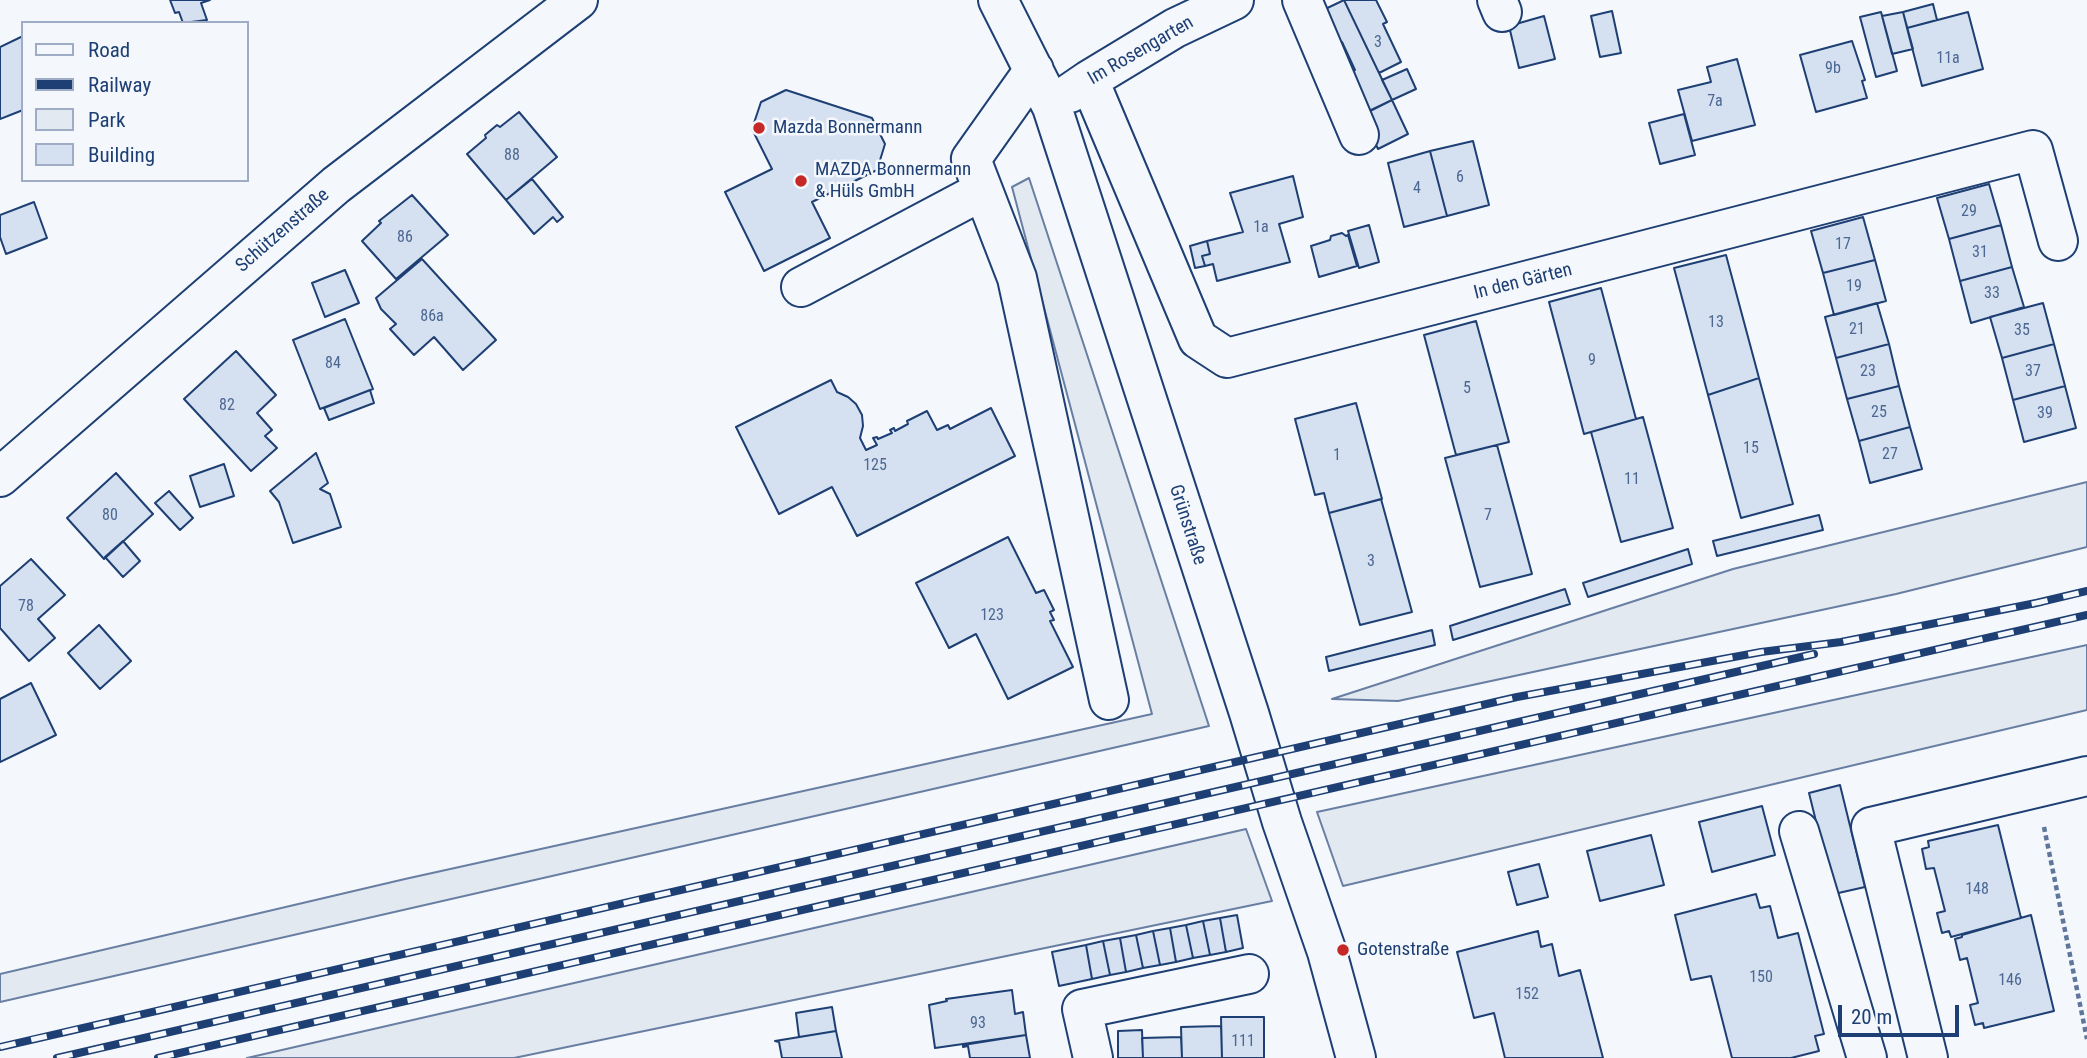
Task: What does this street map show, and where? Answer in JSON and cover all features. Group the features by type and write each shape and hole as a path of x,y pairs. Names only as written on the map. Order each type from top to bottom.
{"street":[{"name":"Schützenstraße","path":"0,477 335,185 578,0"},
{"name":"Grünstraße","path":"998,0 1052,107 1326,952 1356,1058"},
{"name":"Im Rosengarten","path":"1052,107 1089,79 1175,29 1234,0"},
{"path":"1302,0 1359,135"},
{"path":"1034,70 971,159 1017,278 1109,700"},
{"name":"In den Gärten","path":"1089,79 1198,339 1227,358 2033,150 2058,242"},
{"path":"801,287 982,191"},
{"path":"1928,1058 1871,827 2087,776"},
{"path":"1799,831 1867,1058"},
{"path":"1093,1058 1082,1009 1249,974"}],"path":[{"path":"2036,788 2087,1039"}],"green space":[{"path":"1029,178 1209,726 0,1002 0,974 405,879 1152,714 1012,187"},
{"path":"2087,482 2087,547 1896,594 1398,701 1332,699 1733,569"},
{"path":"2087,645 2087,710 1343,886 1317,812"},
{"path":"1246,829 1272,901 514,1058 247,1058"}],"building":[{"path":"170,0 210,0 201,3 207,20 182,21 179,12 175,13"},
{"path":"1344,0 1392,100 1367,112 1348,73 1355,70 1342,42 1335,45 1319,12"},
{"path":"1344,0 1376,0 1387,22 1383,24 1401,62 1379,73"},
{"path":"1933,4 1937,20 1907,28 1903,12"},
{"path":"1612,11 1621,53 1600,57 1591,16"},
{"path":"1881,12 1897,71 1876,77 1860,17"},
{"path":"1903,12 1913,49 1892,54 1882,16"},
{"path":"1968,12 1983,69 1922,86 1907,28"},
{"path":"1544,16 1555,59 1519,68 1509,26"},
{"path":"21,37 21,111 0,119 0,47"},
{"path":"1852,41 1865,80 1862,81 1867,98 1816,112 1800,55"},
{"path":"1737,59 1755,125 1692,141 1678,90 1711,82 1707,67"},
{"path":"1407,69 1416,89 1392,100 1382,80"},
{"name":"MAZDA Bonnermann & Hüls GmbH","path":"786,90 872,118 885,144 877,170 812,202 830,238 764,271 725,192 772,169 752,129 761,102"},
{"path":"1392,100 1408,134 1378,149 1362,115"},
{"path":"519,112 557,157 506,200 467,154 497,125 500,127"},
{"path":"1684,114 1695,155 1660,164 1649,123"},
{"path":"1473,141 1489,205 1447,216 1430,151"},
{"path":"1430,151 1447,216 1404,227 1388,163"},
{"path":"1293,176 1303,217 1279,224 1290,262 1217,281 1213,264 1205,266 1202,256 1210,254 1207,241 1243,232 1230,193"},
{"path":"532,179 563,217 557,222 553,217 534,234 506,200"},
{"path":"1989,184 2001,225 1949,239 1937,198"},
{"path":"412,195 448,235 396,279 362,241 381,223 379,221"},
{"path":"34,202 47,238 6,254 0,237 0,215"},
{"path":"1863,217 1875,260 1823,273 1811,231"},
{"path":"1369,225 1379,262 1359,268 1348,231"},
{"path":"2001,225 2012,267 1960,281 1949,239"},
{"path":"1342,233 1348,235 1357,266 1319,277 1311,246"},
{"path":"1207,241 1210,254 1202,256 1205,266 1195,268 1190,246"},
{"path":"1726,255 1759,378 1708,395 1674,268"},
{"path":"422,259 496,340 463,370 434,337 414,355 390,329 396,324 381,309 376,298"},
{"path":"1875,260 1886,301 1834,315 1823,273"},
{"path":"2012,267 2024,307 1971,323 1960,281"},
{"path":"345,270 359,303 325,317 312,283"},
{"path":"1601,288 1636,419 1584,434 1549,302"},
{"path":"1877,303 1889,344 1836,358 1825,317"},
{"path":"2043,303 2054,344 2002,358 1990,317"},
{"path":"345,319 373,389 320,409 293,340"},
{"path":"1476,321 1509,442 1456,455 1424,335"},
{"path":"1889,344 1899,386 1847,399 1836,358"},
{"path":"2054,344 2065,386 2013,400 2002,358"},
{"path":"236,351 276,395 257,413 272,430 265,436 277,448 251,471 184,399"},
{"path":"1759,378 1793,504 1741,518 1708,395"},
{"path":"831,380 837,392 856,404 862,415 860,438 866,450 877,445 873,438 878,439 892,433 890,430 894,428 895,431 908,424 907,421 927,411 937,430 948,425 950,429 991,408 1015,456 857,536 832,487 779,514 736,427"},
{"path":"1899,386 1910,427 1859,441 1847,399"},
{"path":"2065,386 2076,428 2024,442 2013,400"},
{"path":"370,390 374,403 329,420 324,408"},
{"path":"1356,403 1382,499 1329,513 1324,493 1315,495 1295,419"},
{"path":"1643,417 1673,528 1621,542 1591,432"},
{"path":"1910,427 1922,469 1870,483 1859,441"},
{"path":"1497,445 1532,574 1480,587 1445,458"},
{"path":"316,453 328,483 320,489 330,494 341,527 293,543 279,502 270,491"},
{"path":"224,464 234,496 200,507 190,476"},
{"path":"116,473 153,514 104,559 67,518"},
{"path":"169,491 193,518 180,530 155,503"},
{"path":"1381,499 1412,612 1360,625 1329,513"},
{"path":"1819,515 1823,530 1717,556 1713,541"},
{"path":"1008,537 1036,593 1044,590 1054,610 1050,612 1054,620 1050,621 1073,667 1008,699 976,634 949,648 916,583"},
{"path":"123,541 140,561 123,577 105,557"},
{"path":"1688,549 1692,564 1588,597 1583,583"},
{"path":"31,559 65,595 38,619 55,638 29,661 0,628 0,586"},
{"path":"1565,589 1570,604 1453,640 1450,626"},
{"path":"99,625 131,661 100,689 68,653"},
{"path":"1432,630 1435,645 1329,671 1326,657"},
{"path":"31,683 56,735 0,762 0,699"},
{"path":"1840,785 1865,887 1834,894 1809,793"},
{"path":"1762,806 1775,855 1712,872 1699,822"},
{"path":"1998,825 2021,918 1951,937 1949,931 1942,933 1937,913 1945,911 1934,868 1926,869 1922,849 1929,847 1928,841"},
{"path":"1651,835 1664,885 1600,901 1587,851"},
{"path":"1539,864 1548,897 1517,905 1508,872"},
{"path":"1756,894 1760,908 1770,906 1778,938 1798,933 1824,1034 1815,1036 1819,1051 1791,1058 1732,1058 1711,976 1691,980 1675,915"},
{"path":"1237,915 1243,948 1226,952 1220,918"},
{"path":"2031,915 2054,1011 1984,1028 1983,1023 1975,1025 1970,1005 1978,1003 1967,958 1960,960 1955,939"},
{"path":"1220,918 1226,952 1210,955 1203,921"},
{"path":"1203,921 1210,955 1193,958 1186,925"},
{"path":"1186,925 1193,958 1176,962 1170,928"},
{"path":"1170,928 1176,962 1160,965 1153,931"},
{"path":"1153,931 1160,965 1143,968 1136,935"},
{"path":"1538,931 1541,947 1552,944 1559,976 1580,970 1603,1058 1505,1058 1494,1013 1474,1018 1457,952"},
{"path":"1136,935 1143,968 1126,972 1120,938"},
{"path":"1120,938 1126,972 1110,975 1103,941"},
{"path":"1103,941 1110,975 1092,979 1086,945"},
{"path":"1086,945 1092,979 1059,986 1052,952"},
{"path":"1012,990 1015,1014 1023,1012 1026,1035 935,1048 929,1005 947,1001 946,999"},
{"path":"832,1007 836,1031 799,1037 796,1013"},
{"path":"1221,1017 1264,1017 1264,1058 1222,1058"},
{"path":"1221,1026 1222,1058 1182,1058 1181,1027"},
{"path":"1142,1030 1143,1058 1118,1058 1118,1031"},
{"path":"836,1031 842,1058 782,1058 779,1042 775,1041"},
{"path":"1026,1035 1030,1058 970,1058 968,1046 963,1047 963,1045"},
{"path":"1181,1037 1182,1058 1143,1058 1142,1038"}],"railway":[{"path":"2032,604 2087,591"},
{"path":"0,1047 1517,697 1761,652 1841,642 2041,602"},
{"path":"158,1058 2087,615"},
{"path":"57,1058 1814,654"}],"place":[{"name":"Mazda Bonnermann","path":"759,128"},
{"name":"MAZDA Bonnermann & Hüls GmbH","path":"801,181"},
{"name":"Gotenstraße","path":"1343,950"}]}
